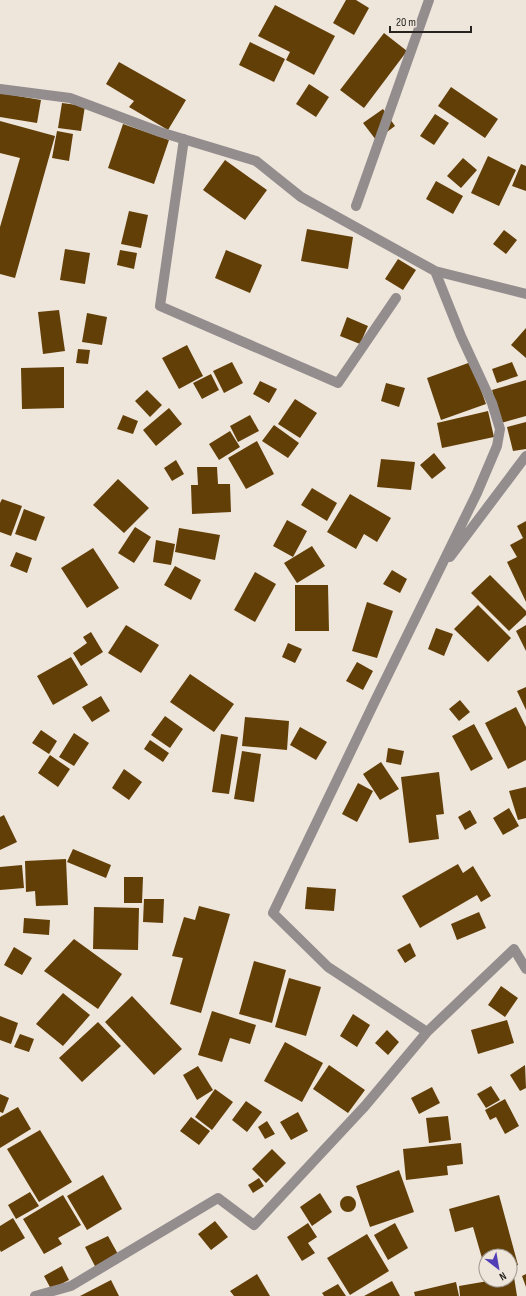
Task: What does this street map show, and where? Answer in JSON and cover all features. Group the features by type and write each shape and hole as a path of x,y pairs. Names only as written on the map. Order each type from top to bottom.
{"street":[{"path":"356,206 429,0"},
{"path":"0,89 70,98 160,132 256,161 301,198 435,271 526,294"},
{"path":"184,139 160,306 338,384 396,298"},
{"path":"427,1032 328,967 273,913 477,493 497,446 500,429 492,403 461,336 435,271"},
{"path":"436,577 526,456"},
{"path":"35,1296 71,1286 218,1198 254,1225 365,1106 427,1032 514,948"},
{"path":"514,948 526,955"},
{"path":"514,948 526,969"}],"building":[{"path":"346,0 356,0 369,8 354,35 333,23"},
{"path":"275,5 335,36 314,75 286,60 290,52 258,36"},
{"path":"384,33 407,51 364,108 340,90"},
{"path":"250,42 285,59 274,82 239,65"},
{"path":"119,62 186,100 168,130 129,107 134,101 106,84"},
{"path":"309,84 329,97 316,117 296,104"},
{"path":"451,87 498,119 485,138 438,106"},
{"path":"0,93 41,100 37,123 0,117"},
{"path":"62,103 85,106 81,131 58,128"},
{"path":"383,109 395,126 376,140 363,123"},
{"path":"435,114 449,123 434,145 420,136"},
{"path":"0,121 55,136 15,278 0,274 0,227 20,158 0,153"},
{"path":"123,124 169,140 154,184 108,168"},
{"path":"57,131 73,134 69,161 52,158"},
{"path":"488,156 516,170 499,206 471,193"},
{"path":"463,158 477,170 461,188 447,176"},
{"path":"225,160 267,190 245,220 203,190"},
{"path":"521,164 526,166 526,191 512,186"},
{"path":"436,181 463,196 453,214 426,199"},
{"path":"129,211 148,215 141,248 121,244"},
{"path":"307,229 353,237 348,269 301,261"},
{"path":"504,230 517,240 506,254 493,244"},
{"path":"65,249 90,253 85,284 60,280"},
{"path":"120,250 137,253 134,269 117,265"},
{"path":"226,250 262,265 250,293 215,278"},
{"path":"398,259 416,270 403,290 385,279"},
{"path":"59,310 65,351 43,354 38,312"},
{"path":"87,313 107,317 102,345 82,342"},
{"path":"347,317 368,326 360,344 340,336"},
{"path":"526,328 526,358 511,345"},
{"path":"187,345 203,376 179,389 162,358"},
{"path":"78,349 90,350 88,364 76,363"},
{"path":"232,362 243,383 224,393 213,371"},
{"path":"471,362 486,404 441,420 427,378"},
{"path":"512,362 518,376 497,383 492,369"},
{"path":"64,367 64,408 22,409 21,368"},
{"path":"211,374 219,390 202,399 193,383"},
{"path":"526,380 526,416 501,423 492,390"},
{"path":"260,381 277,389 269,403 253,394"},
{"path":"386,383 405,388 399,407 381,401"},
{"path":"147,390 162,405 150,417 135,401"},
{"path":"295,399 317,413 300,438 278,424"},
{"path":"169,408 182,424 156,446 143,430"},
{"path":"488,411 494,437 442,448 437,423"},
{"path":"123,415 138,421 133,434 117,429"},
{"path":"250,415 259,431 238,442 230,426"},
{"path":"526,422 526,449 513,451 507,427"},
{"path":"274,425 299,443 288,458 262,441"},
{"path":"230,431 240,447 219,460 209,444"},
{"path":"257,441 274,474 246,489 228,458"},
{"path":"434,453 446,468 432,479 420,465"},
{"path":"381,459 415,462 411,490 377,487"},
{"path":"176,460 184,474 172,481 164,468"},
{"path":"197,467 217,467 218,484 230,484 231,512 192,514 191,485 198,485"},
{"path":"118,479 149,508 124,533 93,505"},
{"path":"312,488 337,503 327,521 301,505"},
{"path":"350,494 391,518 377,542 364,534 356,549 327,532"},
{"path":"2,499 22,506 11,536 0,532 0,503"},
{"path":"24,509 45,517 36,541 15,534"},
{"path":"287,520 307,531 293,557 273,546"},
{"path":"526,521 526,602 507,562 517,557 510,545 523,538 517,526"},
{"path":"135,527 151,537 134,563 118,553"},
{"path":"179,528 220,535 215,560 175,552"},
{"path":"156,540 175,544 171,565 153,562"},
{"path":"312,546 325,566 297,583 284,563"},
{"path":"93,548 119,588 87,608 61,568"},
{"path":"16,552 32,558 27,573 10,566"},
{"path":"175,566 201,580 191,600 164,585"},
{"path":"392,570 407,579 400,593 383,584"},
{"path":"255,572 276,584 255,622 234,610"},
{"path":"490,575 526,611 526,615 509,631 471,593"},
{"path":"295,585 328,585 329,631 295,631"},
{"path":"367,602 393,611 377,658 352,651"},
{"path":"478,605 511,638 488,662 454,629"},
{"path":"126,625 159,645 141,673 108,653"},
{"path":"526,625 526,651 516,631"},
{"path":"436,628 453,634 444,656 428,649"},
{"path":"91,632 103,652 81,666 73,653 87,643 83,637"},
{"path":"288,643 302,649 295,663 282,657"},
{"path":"71,657 88,685 53,705 37,676"},
{"path":"357,662 373,671 363,690 346,681"},
{"path":"190,674 234,704 214,732 170,702"},
{"path":"526,687 526,710 517,691"},
{"path":"101,696 110,711 92,722 82,707"},
{"path":"460,700 470,712 459,721 449,709"},
{"path":"516,707 526,727 526,760 508,769 485,723"},
{"path":"165,716 183,729 170,748 151,735"},
{"path":"245,717 289,721 287,750 242,746"},
{"path":"474,724 493,759 471,771 452,736"},
{"path":"300,727 327,742 316,760 290,745"},
{"path":"41,730 57,741 49,754 32,743"},
{"path":"74,733 89,743 74,766 59,757"},
{"path":"221,734 238,737 229,794 212,792"},
{"path":"150,740 169,753 163,762 144,749"},
{"path":"388,748 404,751 401,765 386,762"},
{"path":"242,751 261,754 254,802 234,799"},
{"path":"50,755 70,769 58,787 38,773"},
{"path":"381,762 399,789 380,800 363,774"},
{"path":"124,769 142,782 129,800 112,788"},
{"path":"439,772 444,814 436,815 439,839 409,843 401,777"},
{"path":"358,783 373,791 357,822 342,814"},
{"path":"526,787 526,818 518,820 509,791"},
{"path":"509,808 519,826 503,835 493,818"},
{"path":"470,810 477,823 465,830 458,817"},
{"path":"4,815 17,842 0,850 0,817"},
{"path":"73,849 111,865 106,878 67,862"},
{"path":"66,859 68,905 36,906 35,891 26,892 25,861"},
{"path":"458,864 463,873 473,866 491,896 481,902 477,895 420,928 402,896"},
{"path":"22,865 24,888 0,890 0,867"},
{"path":"124,877 143,877 142,903 124,903"},
{"path":"307,887 336,889 334,911 305,909"},
{"path":"144,899 164,899 163,923 143,922"},
{"path":"199,906 230,914 201,1013 170,1004 183,958 172,956 184,917 195,920"},
{"path":"94,907 139,908 138,950 93,949"},
{"path":"479,912 486,928 457,940 451,924"},
{"path":"24,918 50,920 49,935 23,933"},
{"path":"74,939 122,974 98,1009 44,971"},
{"path":"410,943 416,956 405,963 397,950"},
{"path":"14,947 32,958 22,975 4,965"},
{"path":"254,961 286,970 272,1023 239,1014"},
{"path":"289,978 321,987 306,1036 275,1027"},
{"path":"501,986 518,998 505,1017 488,1005"},
{"path":"63,993 90,1015 63,1046 36,1024"},
{"path":"132,996 182,1049 154,1075 105,1022"},
{"path":"212,1011 256,1025 250,1044 230,1038 222,1062 198,1055"},
{"path":"353,1014 370,1025 357,1047 340,1036"},
{"path":"0,1016 18,1023 11,1044 0,1040"},
{"path":"507,1020 514,1043 478,1054 471,1030"},
{"path":"98,1022 121,1046 82,1082 59,1058"},
{"path":"387,1030 399,1042 388,1055 375,1043"},
{"path":"20,1034 34,1039 29,1052 14,1047"},
{"path":"285,1042 323,1063 302,1102 264,1081"},
{"path":"329,1065 365,1090 348,1113 313,1089"},
{"path":"525,1065 526,1088 520,1091 510,1075"},
{"path":"198,1066 213,1090 197,1100 183,1075"},
{"path":"491,1086 500,1100 486,1108 477,1094"},
{"path":"432,1087 440,1103 419,1114 411,1098"},
{"path":"215,1089 233,1102 212,1130 195,1117"},
{"path":"0,1094 9,1098 3,1113 0,1112"},
{"path":"505,1099 519,1126 505,1134 496,1117 490,1120 485,1110"},
{"path":"246,1101 262,1112 247,1132 232,1120"},
{"path":"18,1107 31,1129 0,1148 0,1117"},
{"path":"298,1112 308,1131 291,1140 280,1122"},
{"path":"448,1116 451,1140 429,1143 426,1118"},
{"path":"191,1117 210,1131 199,1145 180,1131"},
{"path":"267,1121 275,1134 265,1139 258,1127"},
{"path":"40,1130 72,1182 39,1202 7,1149"},
{"path":"461,1143 463,1164 447,1166 448,1175 406,1180 403,1149"},
{"path":"272,1149 286,1163 266,1183 252,1169"},
{"path":"399,1170 414,1212 370,1227 356,1186"},
{"path":"103,1175 122,1209 87,1230 67,1196"},
{"path":"259,1178 264,1186 253,1193 248,1185"},
{"path":"30,1192 39,1206 16,1219 8,1205"},
{"path":"320,1193 332,1212 312,1226 300,1207"},
{"path":"63,1195 81,1225 58,1238 62,1244 44,1254 23,1219"},
{"path":"499,1195 513,1248 479,1248 473,1227 455,1232 449,1209"},
{"path":"348,1196 355,1201 356,1204 351,1211 348,1212 341,1207 340,1204 345,1197"},
{"path":"13,1218 25,1238 1,1252 0,1226"},
{"path":"215,1221 228,1237 211,1250 198,1234"},
{"path":"308,1223 317,1237 308,1243 315,1253 302,1261 287,1237"},
{"path":"395,1223 408,1248 388,1260 374,1235"},
{"path":"367,1234 389,1271 350,1295 327,1258"},
{"path":"108,1236 119,1256 96,1268 85,1247"},
{"path":"62,1266 69,1280 51,1289 44,1276"},
{"path":"257,1274 270,1296 234,1296 230,1291"},
{"path":"526,1274 526,1287 522,1276"},
{"path":"111,1280 119,1296 80,1296"},
{"path":"392,1281 400,1296 364,1296"},
{"path":"456,1282 459,1296 415,1296 414,1292"},
{"path":"478,1283 478,1288 516,1288 517,1296 460,1296 459,1286"},
{"path":"338,1284 346,1296 324,1296 322,1293"}]}
